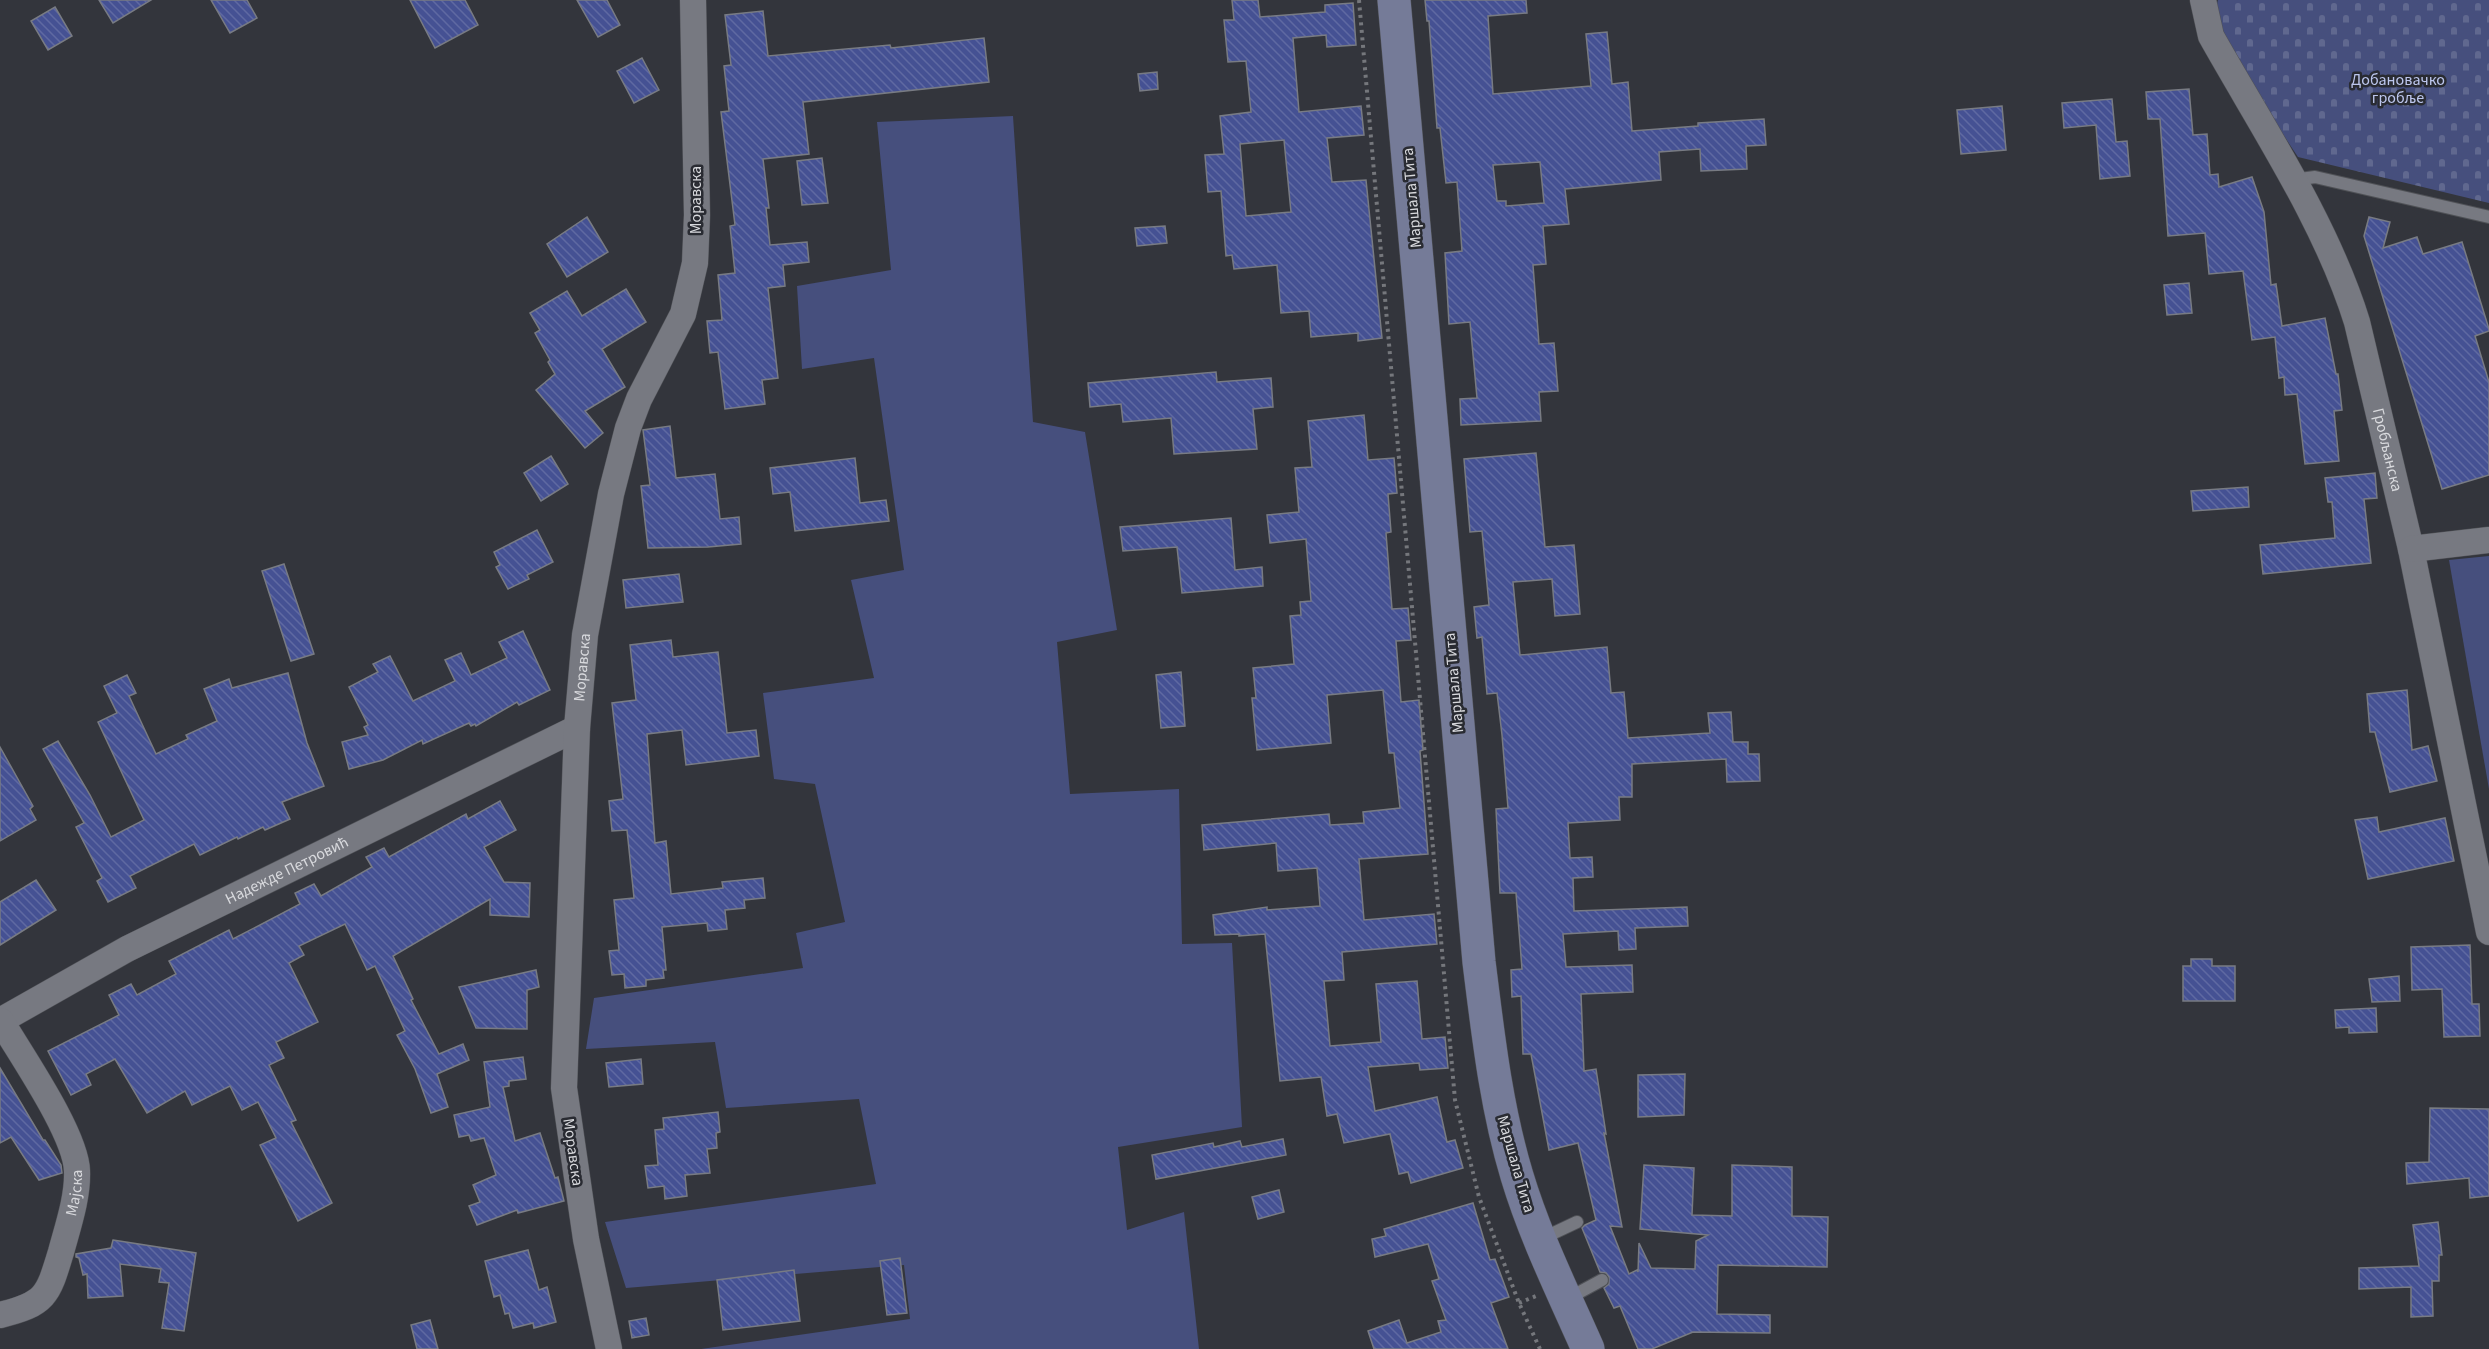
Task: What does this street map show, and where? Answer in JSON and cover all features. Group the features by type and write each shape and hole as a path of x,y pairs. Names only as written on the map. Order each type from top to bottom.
{"main road":[{"name":"Маршала Тита","path":"1394,0 1479,962 1497,1093 1517,1177 1540,1239 1588,1349"}],"street":[{"name":"Моравска","path":"609,1349 586,1239 564,1088 570,974 577,728 585,635 611,494 628,428 639,399 683,314 695,263 697,215 693,0"},
{"name":"Гробљанска","path":"2203,0 2211,36 2322,236 2348,292 2410,549 2489,932"},
{"path":"2410,549 2489,540"},
{"name":"Надежде Петровић","path":"0,1021 127,950 577,728"},
{"name":"Мајска","path":"0,1021 54,1110 72,1148 77,1170 76,1190 67,1230 46,1294 33,1305 0,1314"}],"lane":[{"path":"2292,180 2315,177 2489,217"},
{"path":"1540,1239 1577,1222"},
{"path":"1566,1300 1602,1280"}],"path":[{"path":"1359,0 1455,1100 1479,1197 1519,1303 1540,1349"}],"green space":[{"name":"Добановачко гробље","path":"2218,0 2489,0 2489,203 2298,157 2229,53 2216,7"},
{"path":"1013,116 1033,422 1085,432 1117,630 1057,642 1070,794 1179,789 1182,944 1232,943 1242,1127 1118,1147 1127,1230 1184,1212 1199,1349 701,1349 910,1319 904,1265 626,1288 605,1222 876,1184 859,1099 726,1108 715,1042 586,1049 594,998 803,968 796,933 845,922 815,784 774,779 763,693 874,678 851,580 904,570 874,358 802,369 797,286 891,270 877,122"},
{"path":"2489,556 2489,789 2449,560"}],"building":[{"path":"99,0 151,0 113,23"},
{"path":"211,0 247,0 257,18 230,33"},
{"path":"410,0 465,0 478,25 435,48"},
{"path":"577,0 607,0 620,25 598,37"},
{"path":"1232,0 1258,0 1260,17 1325,12 1325,5 1353,3 1356,45 1327,47 1326,35 1293,38 1299,112 1361,106 1364,135 1327,138 1332,182 1366,180 1382,338 1358,341 1358,333 1311,337 1309,311 1281,313 1277,265 1234,269 1232,255 1226,256 1221,191 1208,192 1205,155 1224,154 1220,116 1251,112 1246,61 1228,62 1224,20 1234,20","holes":["1284,140 1291,212 1246,216 1240,144"]},
{"path":"1425,0 1526,0 1527,13 1488,16 1493,94 1591,86 1586,34 1607,32 1612,84 1628,82 1632,131 1698,126 1698,123 1764,119 1766,145 1746,146 1747,169 1701,171 1700,149 1659,152 1661,180 1565,189 1569,224 1543,226 1546,264 1533,265 1539,344 1554,343 1558,391 1539,392 1541,421 1461,425 1460,399 1477,398 1470,322 1449,324 1445,253 1462,251 1457,182 1446,183 1440,128 1437,128 1429,21 1427,21","holes":["1540,162 1544,203 1506,206 1506,201 1497,201 1493,165"]},
{"path":"55,7 72,36 48,50 31,21"},
{"path":"763,11 768,56 890,45 891,48 984,38 989,82 803,102 809,154 763,159 769,208 766,208 770,245 807,242 809,262 783,265 785,286 768,288 778,378 762,380 765,404 725,409 718,352 710,353 707,321 722,320 718,275 735,273 730,226 735,225 721,112 729,111 724,66 731,65 725,15"},
{"path":"642,58 659,90 634,103 617,71"},
{"path":"1157,72 1158,89 1140,91 1138,74"},
{"path":"2189,89 2193,135 2207,134 2210,175 2218,174 2219,187 2252,177 2264,212 2271,285 2276,284 2282,326 2325,318 2336,374 2338,374 2342,410 2334,411 2339,461 2305,464 2297,394 2285,395 2284,377 2279,378 2275,337 2252,340 2243,271 2209,274 2205,233 2168,236 2160,119 2148,119 2146,92"},
{"path":"2112,99 2116,142 2127,141 2130,176 2100,179 2096,125 2064,128 2062,103"},
{"path":"2002,106 2006,150 1961,154 1957,110"},
{"path":"822,158 828,203 802,205 797,161"},
{"path":"587,217 608,252 567,277 547,244"},
{"path":"2369,217 2390,222 2383,248 2417,237 2423,254 2462,242 2489,329 2475,336 2489,382 2489,475 2442,489 2364,236"},
{"path":"1165,226 1167,243 1137,246 1135,228"},
{"path":"2189,283 2192,313 2167,315 2164,285"},
{"path":"626,289 646,322 602,349 625,387 585,411 603,433 585,448 536,390 555,374 535,333 540,330 530,313 567,291 582,316"},
{"path":"1216,372 1217,382 1271,378 1273,407 1253,409 1257,449 1174,454 1171,418 1123,422 1121,404 1090,407 1088,383"},
{"path":"1364,415 1368,460 1394,458 1397,493 1388,494 1391,532 1386,533 1392,609 1408,608 1411,640 1396,641 1401,702 1419,700 1423,750 1420,751 1428,854 1359,859 1364,920 1434,914 1437,944 1342,952 1344,980 1324,981 1330,1046 1381,1042 1376,984 1417,981 1422,1039 1445,1037 1448,1068 1420,1070 1419,1063 1368,1067 1375,1111 1437,1097 1447,1142 1455,1140 1463,1168 1411,1183 1408,1172 1399,1174 1390,1134 1344,1143 1337,1114 1327,1116 1321,1077 1280,1081 1265,934 1215,935 1213,915 1267,907 1267,910 1320,906 1317,868 1278,871 1276,843 1204,850 1202,825 1329,814 1330,825 1364,823 1363,812 1400,808 1394,753 1389,753 1383,690 1327,695 1331,743 1257,750 1252,698 1256,698 1253,668 1294,664 1290,616 1301,615 1300,602 1311,601 1306,539 1270,543 1267,515 1299,512 1295,468 1312,467 1308,421"},
{"path":"670,426 676,478 715,474 720,519 739,517 741,544 648,548 641,486 650,485 643,430"},
{"path":"1536,453 1545,547 1574,545 1580,614 1555,616 1552,579 1513,582 1520,655 1607,647 1611,693 1624,692 1628,738 1710,733 1708,713 1731,712 1733,742 1748,742 1748,754 1759,754 1760,781 1727,782 1726,759 1632,764 1632,797 1619,797 1620,820 1568,823 1570,858 1592,857 1593,877 1573,878 1574,911 1687,907 1688,926 1635,928 1636,949 1619,950 1618,931 1563,934 1566,967 1632,965 1633,992 1581,994 1584,1071 1596,1069 1606,1134 1604,1133 1622,1227 1610,1226 1629,1274 1637,1270 1638,1272 1639,1243 1651,1268 1695,1269 1696,1241 1708,1235 1640,1229 1644,1165 1694,1168 1692,1215 1732,1216 1732,1165 1792,1167 1792,1216 1828,1217 1827,1267 1718,1265 1717,1314 1770,1315 1770,1333 1693,1332 1652,1349 1638,1349 1620,1306 1614,1308 1604,1288 1609,1284 1609,1277 1606,1273 1600,1272 1582,1228 1596,1220 1578,1143 1549,1150 1531,1054 1523,1054 1521,996 1512,997 1511,970 1522,969 1516,893 1500,893 1496,809 1508,808 1502,735 1497,693 1487,694 1482,637 1477,638 1474,607 1489,605 1482,531 1470,532 1464,459"},
{"path":"551,456 568,484 541,501 524,473"},
{"path":"855,458 860,503 886,500 889,521 795,531 790,492 773,494 770,468"},
{"path":"2375,473 2377,498 2364,499 2371,563 2263,574 2260,545 2335,538 2332,502 2328,502 2325,478"},
{"path":"2248,487 2249,507 2193,511 2191,491"},
{"path":"1231,518 1235,570 1262,567 1263,586 1182,593 1177,547 1123,551 1120,527"},
{"path":"537,530 553,562 527,575 529,579 508,589 496,567 500,565 494,552"},
{"path":"284,564 314,654 291,661 262,571"},
{"path":"679,574 683,602 626,608 623,580"},
{"path":"523,631 550,690 519,705 517,702 476,726 475,724 471,726 469,723 423,744 422,740 383,760 349,769 342,742 368,735 364,727 368,725 349,687 378,672 373,664 390,656 413,701 455,681 445,660 461,653 471,675 507,658 499,642"},
{"path":"671,640 673,657 718,652 727,733 756,730 759,756 686,765 682,730 647,734 655,843 666,841 671,894 723,888 722,882 763,878 765,898 744,900 745,908 725,910 727,929 708,931 707,923 662,927 666,970 663,970 664,978 646,980 646,986 625,988 624,974 612,975 609,951 619,950 614,900 634,898 627,830 612,831 609,801 623,799 612,703 636,700 630,645"},
{"path":"1181,672 1185,726 1161,728 1156,675"},
{"path":"288,673 307,743 324,786 282,802 290,819 265,830 263,827 238,839 237,837 200,855 194,844 130,876 136,888 108,902 97,881 102,878 76,827 84,823 43,749 58,741 90,795 111,837 144,820 98,722 117,713 104,686 127,675 136,693 129,696 156,754 188,739 186,735 217,721 204,689 229,679 232,688"},
{"path":"2407,690 2412,750 2428,746 2437,781 2390,792 2375,732 2370,732 2367,694"},
{"path":"0,747 33,806 30,809 36,820 0,841"},
{"path":"500,801 516,830 484,847 504,882 530,883 529,917 490,915 490,899 393,956 413,999 411,1000 439,1054 463,1044 469,1060 437,1074 448,1107 431,1113 415,1069 397,1035 405,1031 375,966 367,970 345,924 299,946 304,955 289,963 318,1022 276,1042 284,1058 269,1065 296,1120 291,1122 332,1203 298,1221 260,1145 276,1138 258,1102 242,1110 230,1086 192,1105 185,1091 147,1113 115,1059 86,1074 91,1085 71,1095 48,1051 119,1015 109,995 131,984 137,995 176,974 169,961 229,930 233,939 300,904 295,893 314,884 321,896 372,867 366,857 384,848 389,857 466,814 468,819"},
{"path":"2377,817 2379,832 2445,818 2454,861 2368,879 2355,820"},
{"path":"36,880 56,910 0,945 0,902"},
{"path":"2470,945 2472,1004 2479,1004 2480,1036 2444,1037 2442,989 2412,990 2411,947"},
{"path":"2191,959 2212,959 2212,966 2235,966 2235,1001 2183,1001 2183,966 2191,966"},
{"path":"536,970 539,987 527,990 527,1029 476,1028 459,987"},
{"path":"2399,976 2400,1001 2372,1002 2369,979"},
{"path":"2376,1008 2377,1032 2349,1033 2349,1027 2336,1028 2335,1010"},
{"path":"523,1057 526,1079 509,1081 509,1086 503,1087 515,1141 540,1133 555,1178 558,1177 564,1201 518,1213 517,1210 477,1225 469,1206 480,1202 473,1185 496,1175 484,1138 471,1141 469,1135 459,1137 454,1115 490,1107 484,1062"},
{"path":"641,1059 643,1084 609,1087 606,1063"},
{"path":"0,1068 43,1140 61,1165 62,1173 39,1180 11,1137 0,1143"},
{"path":"1685,1074 1684,1115 1638,1117 1638,1075"},
{"path":"2430,1108 2489,1109 2489,1196 2470,1198 2469,1178 2407,1184 2406,1163 2429,1162"},
{"path":"718,1112 720,1132 716,1133 717,1148 707,1149 710,1173 685,1175 687,1196 665,1199 664,1186 648,1188 645,1166 658,1165 655,1130 664,1129 663,1118"},
{"path":"1283,1139 1286,1155 1156,1179 1152,1155 1213,1143 1214,1147 1240,1141 1242,1147"},
{"path":"1279,1190 1284,1212 1258,1219 1252,1197"},
{"path":"1473,1203 1490,1260 1495,1259 1509,1297 1491,1303 1508,1349 1374,1349 1368,1331 1399,1320 1407,1343 1441,1332 1438,1321 1446,1320 1432,1281 1439,1279 1428,1244 1375,1257 1372,1239 1386,1236 1384,1229"},
{"path":"2438,1222 2442,1255 2439,1255 2439,1281 2432,1281 2433,1316 2411,1317 2411,1287 2359,1289 2359,1268 2419,1266 2413,1225"},
{"path":"113,1240 196,1253 184,1331 162,1328 169,1283 159,1282 161,1269 120,1264 123,1296 88,1298 87,1274 83,1275 76,1254 111,1248"},
{"path":"528,1250 539,1290 547,1287 556,1322 534,1328 533,1323 513,1328 509,1313 505,1314 500,1295 494,1297 485,1261"},
{"path":"900,1258 907,1313 887,1315 880,1261"},
{"path":"794,1270 800,1321 723,1330 717,1280"},
{"path":"646,1318 649,1335 632,1338 629,1321"},
{"path":"430,1320 438,1349 417,1349 411,1325"}]}
